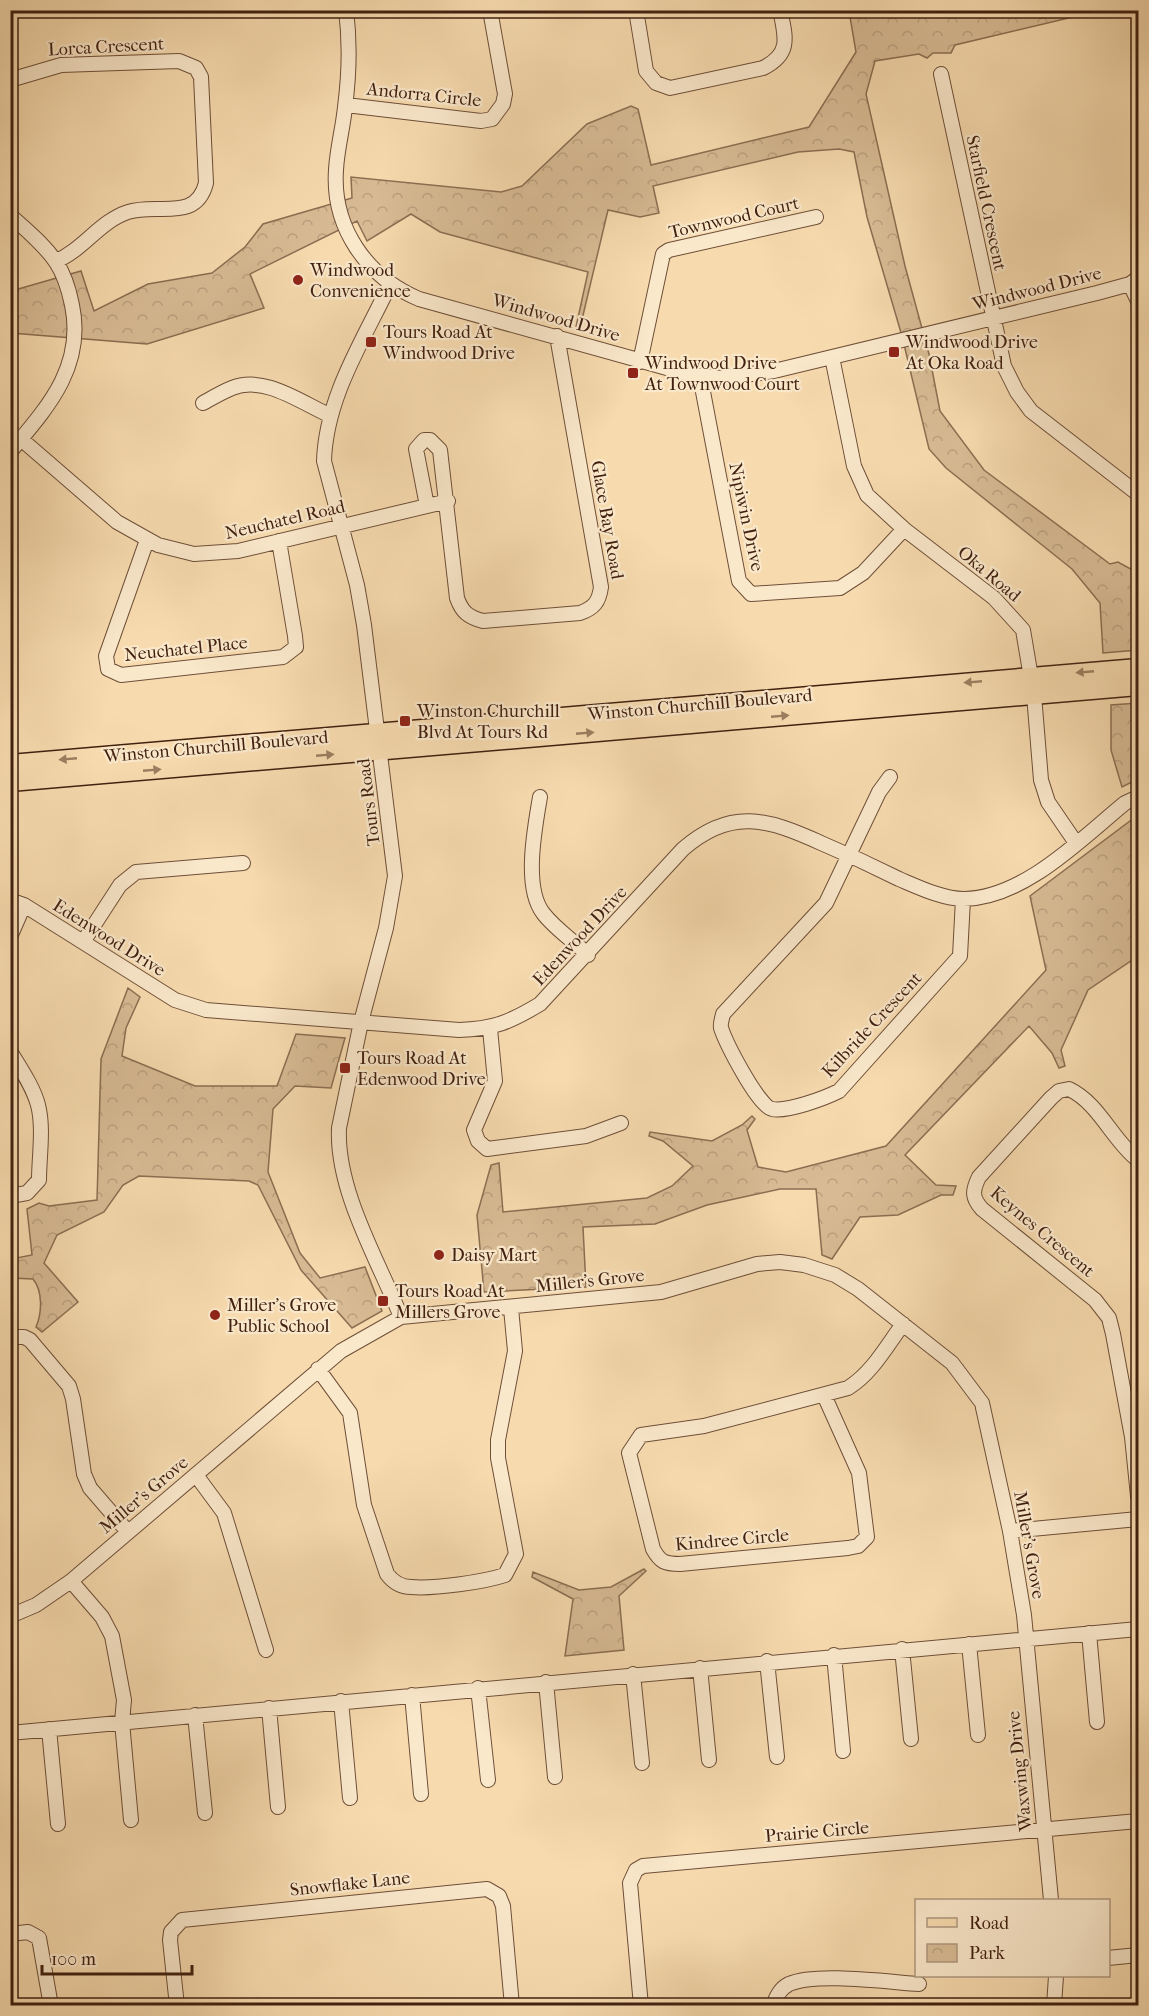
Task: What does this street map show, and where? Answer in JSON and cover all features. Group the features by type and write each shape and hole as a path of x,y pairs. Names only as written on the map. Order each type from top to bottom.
{"main road":[{"name":"Winston Churchill Boulevard","path":"10,782 380,742 1033,686 1138,668"},
{"name":"Winston Churchill Boulevard","path":"1033,686 1138,686"},
{"name":"Winston Churchill Boulevard","path":"10,764 380,742"}],"street":[{"name":"Windwood Drive","path":"346,10 348,64 346,105 336,170 339,209 348,234 360,255 390,284 419,299 557,336 640,362 700,376 748,376 992,318 1135,281"},
{"name":"Andorra Circle","path":"346,105 481,121 492,119 503,104 506,94 490,10"},
{"path":"636,10 646,71 656,83 670,88 763,68 774,62 785,44 780,10"},
{"name":"Lorca Crescent","path":"10,80 61,64 179,61 196,68 201,77 206,183 200,198 185,208 128,212 69,256 56,261"},
{"name":"Starfield Crescent","path":"941,74 1004,366 1017,392 1031,411 1138,494"},
{"path":"10,215 56,261 67,285 75,319 73,353 67,374 56,395 10,452"},
{"name":"Townwood Court","path":"640,362 663,254 669,250 816,217"},
{"path":"1135,281 1138,301"},
{"name":"Tours Road","path":"390,284 329,415 324,461 357,585 380,742 395,876 386,928 361,1022 339,1128 338,1145 342,1168 356,1210 401,1317"},
{"name":"Glace Bay Road","path":"427,506 416,449 424,440 430,440 440,450 448,501 457,598 461,609 470,618 494,620 580,613 592,609 599,598 601,587 557,336"},
{"name":"Oka Road","path":"832,357 854,466 867,495 904,529 994,598 1023,630 1033,686 1041,780 1048,802 1076,843"},
{"name":"Nipiwin Drive","path":"700,376 739,580 751,594 760,596 840,588 863,573 904,529"},
{"path":"202,404 232,388 255,384 267,386 329,415"},
{"name":"Neuchatel Road","path":"21,439 117,522 147,540 174,550 214,554 448,501"},
{"name":"Neuchatel Place","path":"147,540 106,656 108,669 114,674 272,658 290,653 296,646 296,636 279,541"},
{"path":"848,855 890,777"},
{"path":"540,797 532,842 535,893 544,914 588,955"},
{"name":"Edenwood Drive","path":"17,902 175,1000 207,1010 459,1030 490,1029 514,1020 540,1004 588,955 683,849 701,833 718,825 760,820 786,827 915,886 963,899 994,894 1018,885 1076,843 1125,803 1138,797"},
{"name":"Kilbride Crescent","path":"848,855 826,903 723,1014 721,1026 726,1037 753,1090 770,1109 780,1109 825,1098 839,1091 960,956 963,899"},
{"path":"83,942 120,885 136,872 243,863"},
{"path":"10,937 17,902"},
{"path":"490,1029 495,1081 474,1130 478,1142 487,1149 586,1136 621,1123"},
{"path":"10,1051 32,1089 39,1106 40,1119 39,1180 27,1193 10,1196"},
{"name":"Keynes Crescent","path":"1138,1160 1127,1152 1088,1102 1069,1089 1059,1091 1051,1098 979,1177 973,1188 974,1200 982,1209 1095,1300 1108,1318 1132,1437 1138,1496"},
{"name":"Miller's Grove","path":"10,1616 36,1605 71,1581 318,1369 357,1340 401,1317 661,1292 757,1264 780,1262 804,1265 835,1275 952,1363 982,1403 1010,1531 1025,1639"},
{"path":"318,1369 350,1413 364,1505 387,1574 393,1581 411,1587 492,1580 505,1575 516,1554 498,1458 498,1440 515,1351 511,1308"},
{"name":"Kindree Circle","path":"824,1395 859,1473 867,1538 858,1546 848,1548 680,1564 666,1564 659,1559 653,1549 629,1453 641,1435 704,1426 848,1388 861,1379 903,1324"},
{"path":"10,1337 24,1337 30,1340 69,1386 84,1474 90,1488 128,1532"},
{"path":"196,1475 224,1513 266,1650"},
{"path":"1010,1531 1138,1519"},
{"path":"71,1581 102,1617 112,1636 124,1700 122,1722 131,1820"},
{"path":"10,1732 767,1661 1138,1629"},
{"path":"1089,1633 1097,1722"},
{"name":"Waxwing Drive","path":"1025,1639 1051,1899"},
{"path":"969,1644 978,1735"},
{"path":"902,1649 911,1739"},
{"path":"834,1655 843,1751"},
{"path":"767,1661 777,1756"},
{"path":"700,1668 709,1760"},
{"path":"633,1674 642,1763"},
{"path":"546,1682 555,1777"},
{"path":"478,1688 488,1780"},
{"path":"412,1695 421,1794"},
{"path":"341,1701 350,1798"},
{"path":"269,1708 278,1807"},
{"path":"195,1715 205,1813"},
{"path":"49,1729 58,1824"},
{"name":"Prairie Circle","path":"641,2006 630,1883 636,1870 643,1866 1138,1821"},
{"name":"Snowflake Lane","path":"177,2006 170,1940 171,1932 182,1920 487,1889 499,1896 502,1906 512,2006"},
{"path":"10,1934 28,1932 39,1938 51,2006"},
{"path":"1110,1958 1138,1955"},
{"path":"1054,2006 1056,1977"},
{"path":"774,2006 781,1990 790,1984 824,1979 919,1984"}],"green space":[{"path":"849,11 1098,11 955,45 951,53 933,53 927,58 919,54 875,61 866,94 905,266 929,354 940,411 984,470 1110,564 1118,562 1138,573 1138,650 1103,653 1100,603 1072,569 946,468 929,449 902,336 867,217 854,152 839,149 798,152 653,186 659,213 640,217 608,210 580,328 576,327 588,272 440,232 411,214 367,241 357,221 250,274 264,308 147,344 11,333 11,291 81,271 94,311 148,284 212,273 245,247 263,224 352,198 351,177 501,192 522,186 587,124 631,106 638,109 651,165 809,127 856,52"},
{"path":"1138,703 1138,779 1122,787 1111,750 1111,705"},
{"path":"1138,815 1138,956 1088,990 1061,1050 1065,1066 1059,1068 1052,1053 1029,1026 905,1155 936,1185 956,1186 953,1195 941,1195 898,1215 860,1217 832,1259 822,1255 816,1189 780,1189 707,1205 655,1224 583,1227 586,1287 484,1292 477,1215 491,1165 499,1163 503,1212 647,1198 672,1186 693,1166 663,1141 649,1136 650,1132 712,1141 742,1125 752,1116 755,1119 747,1130 758,1167 786,1172 886,1146 1046,970 1030,896"},
{"path":"128,988 140,997 126,1028 122,1056 195,1086 277,1086 296,1034 345,1038 331,1088 295,1086 273,1109 268,1172 300,1253 320,1278 365,1267 382,1311 352,1328 301,1270 258,1185 249,1181 139,1176 123,1185 104,1212 57,1235 44,1263 78,1302 42,1332 36,1327 40,1309 39,1290 33,1279 11,1278 11,1259 32,1255 27,1209 39,1203 49,1206 97,1200 101,1059"},
{"path":"644,1569 646,1571 619,1596 624,1650 565,1656 573,1599 532,1577 533,1572 579,1590 611,1587"}],"place":[{"name":"Windwood Convenience","path":"298,280"},
{"name":"Tours Road At Windwood Drive","path":"371,342"},
{"name":"Windwood Drive At Oka Road","path":"894,352"},
{"name":"Windwood Drive At Townwood Court","path":"633,373"},
{"name":"Winston Churchill Blvd At Tours Rd","path":"405,721"},
{"name":"Tours Road At Edenwood Drive","path":"345,1068"},
{"name":"Daisy Mart","path":"439,1255"},
{"name":"Tours Road At Millers Grove","path":"383,1301"},
{"name":"Miller's Grove Public School","path":"215,1315"}]}
